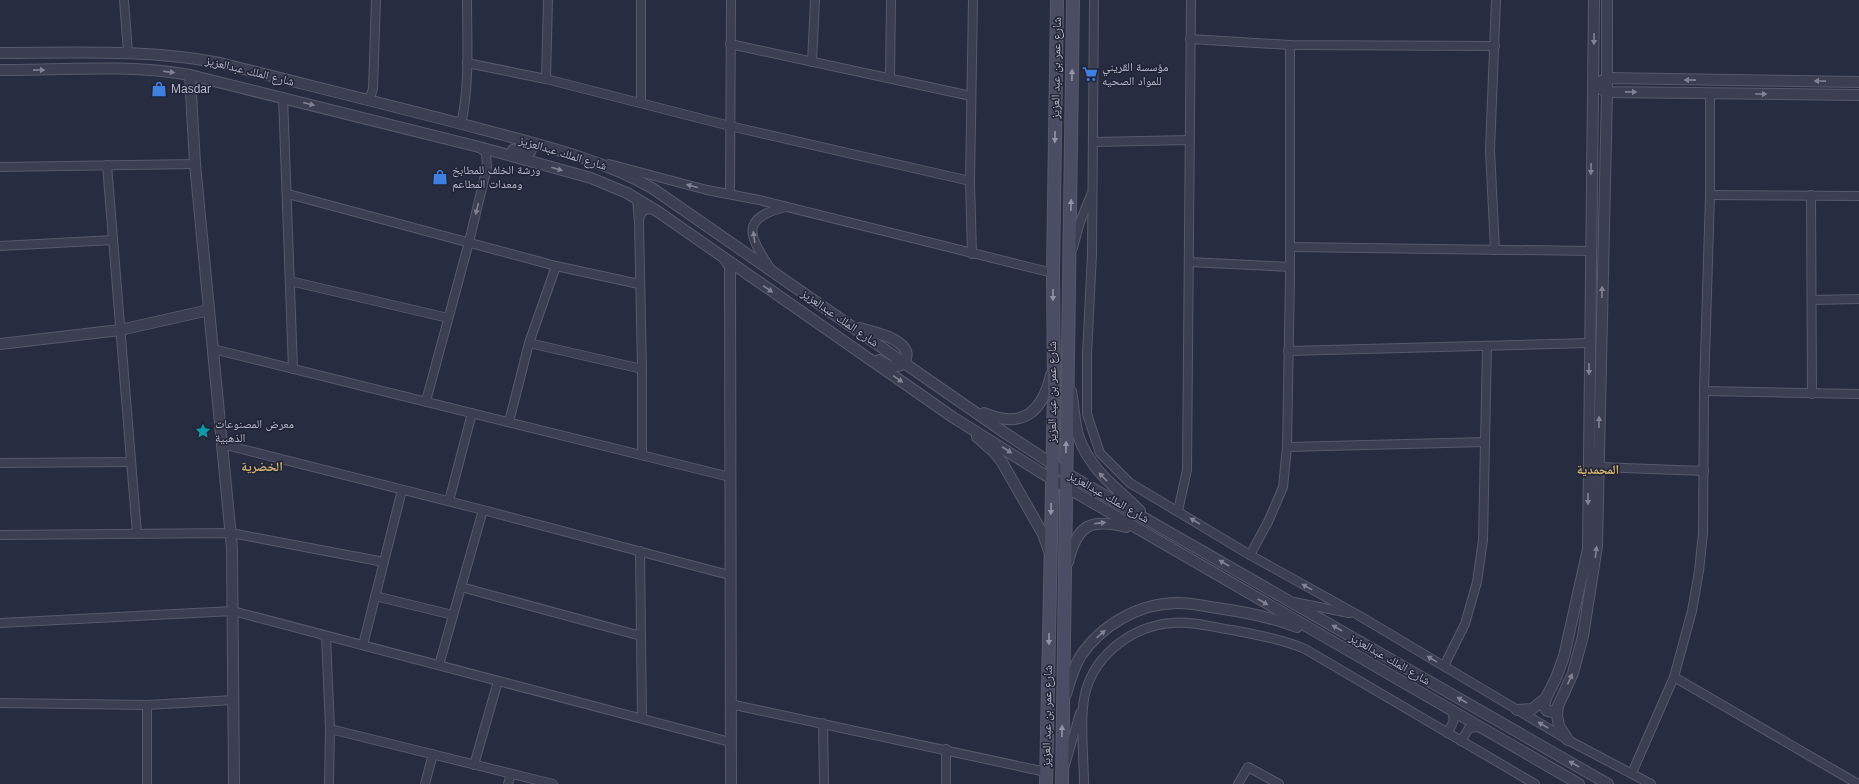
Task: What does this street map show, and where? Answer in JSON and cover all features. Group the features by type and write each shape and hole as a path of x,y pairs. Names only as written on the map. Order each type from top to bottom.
{"main road":[{"name":"شارع عمر بن عبد العزيز","path":"1046,778 1054,391 1052,369 1057,0"},
{"name":"شارع عمر بن عبد العزيز","path":"1060,782 1063,704 1074,2"},
{"path":"1046,778 1054,774 1060,782"}],"street":[{"path":"124,0 128,52"},
{"path":"369,100 373,89 376,0"},
{"path":"461,124 464,112 467,63 467,0"},
{"path":"546,79 548,0"},
{"path":"641,0 641,103"},
{"path":"730,194 731,0"},
{"path":"812,62 815,0"},
{"path":"890,78 891,0"},
{"path":"972,254 970,181 973,0"},
{"path":"1094,0 1092,254 1087,355 1087,414 1100,453 1130,483 1250,555 1358,615 1568,740 1651,784"},
{"path":"1178,511 1187,470 1191,0"},
{"path":"1495,250 1490,150 1496,0"},
{"path":"1594,0 1594,86 1590,251 1588,549 1564,656 1544,706 1547,711 1554,712 1573,673 1583,636 1597,546 1607,92 1607,0"},
{"path":"1190,39 1290,45 1495,46"},
{"path":"730,44 972,96"},
{"path":"1250,555 1268,522 1283,486 1287,448 1290,267 1290,45"},
{"name":"شارع الملك عبدالعزيز","path":"0,53 128,52 174,55 220,62 588,158 618,170 652,188 1066,473 1608,784"},
{"path":"467,63 546,79 730,126 970,181"},
{"name":"شارع الملك عبدالعزيز","path":"0,70 155,70 190,75 479,147 591,178 638,199 954,418 1052,479 1579,784"},
{"path":"190,75 195,164 231,533 234,784"},
{"path":"1594,86 1607,78 1859,82"},
{"path":"1594,86 1607,92 1859,95"},
{"path":"1824,94 1859,89"},
{"path":"1632,773 1674,677 1692,611 1699,571 1703,533 1704,392 1710,195 1710,94"},
{"path":"283,97 288,194 293,369"},
{"path":"434,136 461,137 524,153 530,152 532,149 528,142"},
{"path":"1093,142 1190,140"},
{"path":"426,401 469,242 488,163 486,153 479,147"},
{"path":"588,158 707,190 786,206 972,254 1053,273"},
{"path":"0,167 195,164"},
{"path":"107,165 137,534"},
{"path":"1070,262 1080,222 1093,191"},
{"path":"288,194 556,266 639,284"},
{"path":"1710,195 1859,196"},
{"path":"1811,195 1812,394"},
{"path":"638,199 642,369 642,455"},
{"path":"772,271 755,245 753,230 756,221 763,214 786,206"},
{"path":"639,222 640,216 644,210 649,209 657,211"},
{"path":"0,246 113,240"},
{"path":"1290,247 1590,251"},
{"path":"725,259 730,267 729,576 731,784"},
{"path":"1189,262 1290,267"},
{"path":"509,422 529,343 556,266"},
{"path":"730,289 732,282 738,277 745,276 755,280"},
{"path":"290,281 448,318"},
{"path":"1812,300 1859,299"},
{"path":"796,309 829,325 887,365 895,366 904,362"},
{"path":"0,344 120,330 209,310"},
{"path":"529,343 642,369"},
{"path":"1288,351 1589,343"},
{"path":"1444,666 1465,624 1477,582 1483,540 1487,346"},
{"path":"213,349 730,477"},
{"path":"1068,366 1078,436 1088,459 1103,478 1152,522"},
{"path":"969,407 999,419 1012,420 1024,417 1032,412 1043,399 1047,391 1052,369"},
{"path":"1704,392 1859,394"},
{"path":"449,501 472,413"},
{"path":"954,418 993,451 1002,462 1043,534 1050,557"},
{"path":"1287,448 1485,442"},
{"path":"222,444 449,501 729,576"},
{"path":"0,464 131,462"},
{"path":"1598,467 1704,471"},
{"path":"363,645 402,490"},
{"path":"439,665 483,510"},
{"path":"1065,574 1072,544 1079,534 1089,526 1102,522 1139,530"},
{"path":"0,535 231,533 384,562"},
{"path":"640,551 642,718"},
{"path":"461,587 641,636"},
{"path":"375,596 453,616"},
{"path":"1288,600 1358,615"},
{"path":"1063,704 1075,667 1086,648 1122,618 1152,606 1166,604 1190,604 1247,612 1279,620 1324,637"},
{"path":"0,623 233,611 730,742"},
{"path":"1060,782 1086,690 1097,666 1115,646 1135,633 1172,622 1189,623 1269,637 1305,649 1535,784"},
{"path":"326,636 330,729 329,784"},
{"path":"1674,677 1858,784"},
{"path":"474,764 498,681"},
{"path":"1517,710 1532,709 1546,698"},
{"path":"0,703 147,705 233,700"},
{"path":"730,704 946,749 1046,778"},
{"path":"1083,704 1084,784"},
{"path":"147,705 147,784"},
{"path":"1558,706 1557,721 1568,740"},
{"path":"1448,733 1454,721 1451,710"},
{"path":"823,723 824,784"},
{"path":"1461,741 1469,728 1475,726 1480,728"},
{"path":"330,729 553,784"},
{"path":"946,749 946,784"},
{"path":"425,784 433,754"},
{"path":"1238,784 1248,767 1279,784"},
{"path":"508,784 510,774"}],"place":[{"name":"مؤسسة القريني للمواد الصحيه","path":"1090,74"},
{"name":"Masdar","path":"159,89"},
{"name":"ورشة الخلف للمطابخ ومعدات المطاعم","path":"440,177"},
{"name":"معرض المصنوعات الذهبية","path":"203,431"}],"district":[{"name":"الخضرية","path":"262,466"},
{"name":"المحمدية","path":"1598,469"}]}
